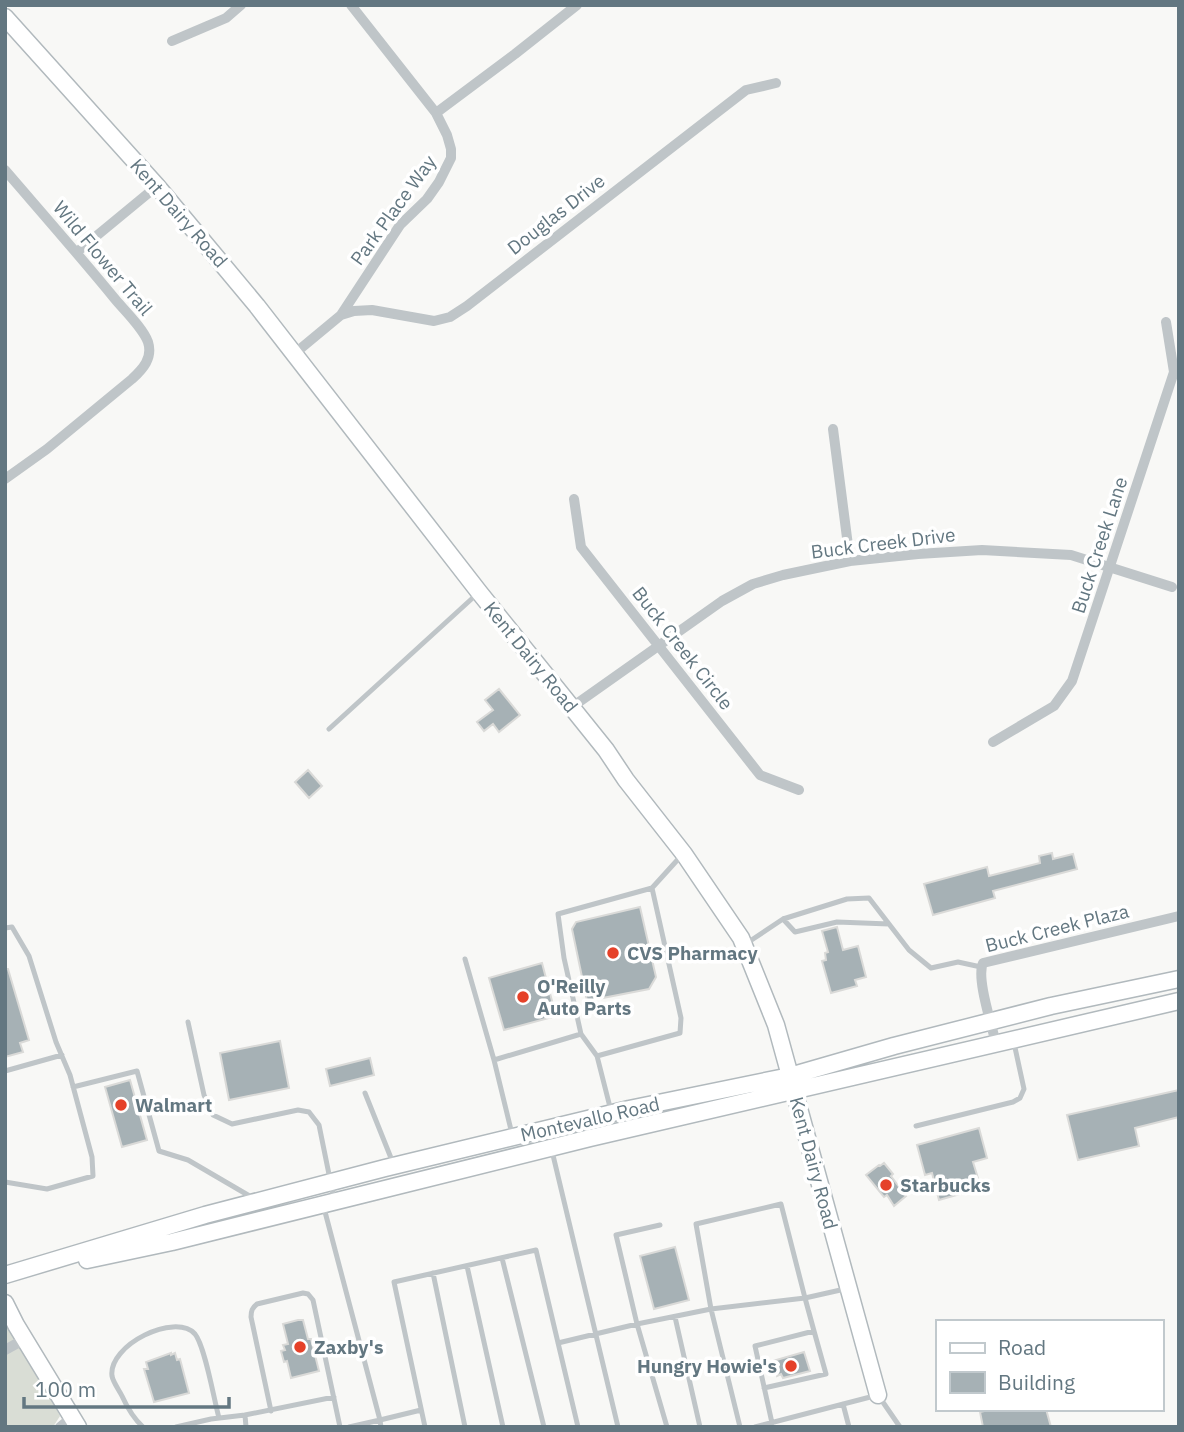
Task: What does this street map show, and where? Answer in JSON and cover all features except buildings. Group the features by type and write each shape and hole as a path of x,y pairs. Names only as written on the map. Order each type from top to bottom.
{"main road":[{"name":"Kent Dairy Road","path":"5,17 226,267 572,708 684,854 741,938 776,1025 878,1395"},
{"name":"Montevallo Road","path":"5,1275 193,1219 330,1182 709,1091 792,1083 894,1046 1051,1006 1179,979"},
{"name":"Montevallo Road","path":"5,1275 172,1242 552,1148 792,1083 996,1044 1179,1000"},
{"path":"5,1303 70,1424"}],"street":[{"path":"172,41 226,18 241,5"},
{"name":"Park Place Way","path":"294,354 341,315 400,225 427,199 451,158 447,135 436,113 351,5"},
{"path":"436,113 515,54 564,9 577,5"},
{"name":"Douglas Drive","path":"341,315 372,310 434,321 450,317 746,90 776,83"},
{"name":"Wild Flower Trail","path":"5,170 145,337 149,354 141,370 132,379 47,449 5,479"},
{"path":"77,253 157,186"},
{"name":"Buck Creek Lane","path":"992,742 1054,706 1072,681 1174,372 1166,322"},
{"path":"833,429 850,561"},
{"name":"Buck Creek Circle","path":"574,499 581,547 760,775 799,790"},
{"name":"Buck Creek Drive","path":"572,708 722,601 753,584 850,561 982,550 1071,555 1172,587"},
{"name":"Buck Creek Plaza","path":"996,1044 984,997 981,967 983,963 1179,916"},
{"path":"5,1350 25,1339"}],"lane":[{"path":"329,729 479,592"},
{"path":"612,1114 597,1056 581,1034 564,958 558,914 652,888 684,854"},
{"path":"597,1056 680,1033 681,1018 652,888"},
{"path":"744,946 783,919 847,899 869,898 909,950 931,968 958,962 981,967"},
{"path":"783,919 795,932 837,922 889,924"},
{"path":"5,928 12,927 29,956 73,1087 92,1157 93,1176 47,1189 5,1182"},
{"path":"465,959 513,1137"},
{"path":"188,1022 204,1095 213,1115 232,1124 298,1110 309,1112 319,1125 330,1182 329,1203 381,1423"},
{"path":"494,1060 581,1034"},
{"path":"916,1126 1020,1098 1024,1089 1013,1040"},
{"path":"5,1071 62,1055"},
{"path":"73,1087 137,1071 159,1151 188,1160 259,1201"},
{"path":"365,1093 394,1166"},
{"path":"552,1148 618,1427"},
{"path":"740,1427 711,1309 696,1224 781,1204 826,1374 764,1388"},
{"path":"660,1225 616,1235 637,1324 667,1427"},
{"path":"425,1427 394,1282 536,1250 578,1427"},
{"path":"502,1258 544,1427"},
{"path":"467,1266 503,1427"},
{"path":"433,1273 465,1427"},
{"path":"558,1343 711,1309 806,1298 848,1289"},
{"path":"271,1411 251,1312 257,1304 308,1294 313,1300 340,1427"},
{"path":"675,1317 700,1427"},
{"path":"143,1427 135,1420 112,1376 114,1363 134,1340 180,1326 190,1329 197,1337 219,1418"},
{"path":"772,1423 755,1346 814,1331"},
{"path":"760,1426 878,1395 900,1427"},
{"path":"176,1427 334,1397"},
{"path":"844,1404 849,1427"},
{"path":"349,1427 381,1423 421,1409"},
{"path":"245,1415 246,1427"}],"shaded area":[{"path":"5,1323 60,1416 53,1427 5,1427"}],"place":[{"name":"CVS Pharmacy","path":"613,953"},
{"name":"O'Reilly Auto Parts","path":"523,997"},
{"name":"Walmart","path":"121,1105"},
{"name":"Starbucks","path":"886,1185"},
{"name":"Zaxby's","path":"300,1347"},
{"name":"Hungry Howie's","path":"791,1366"}]}
